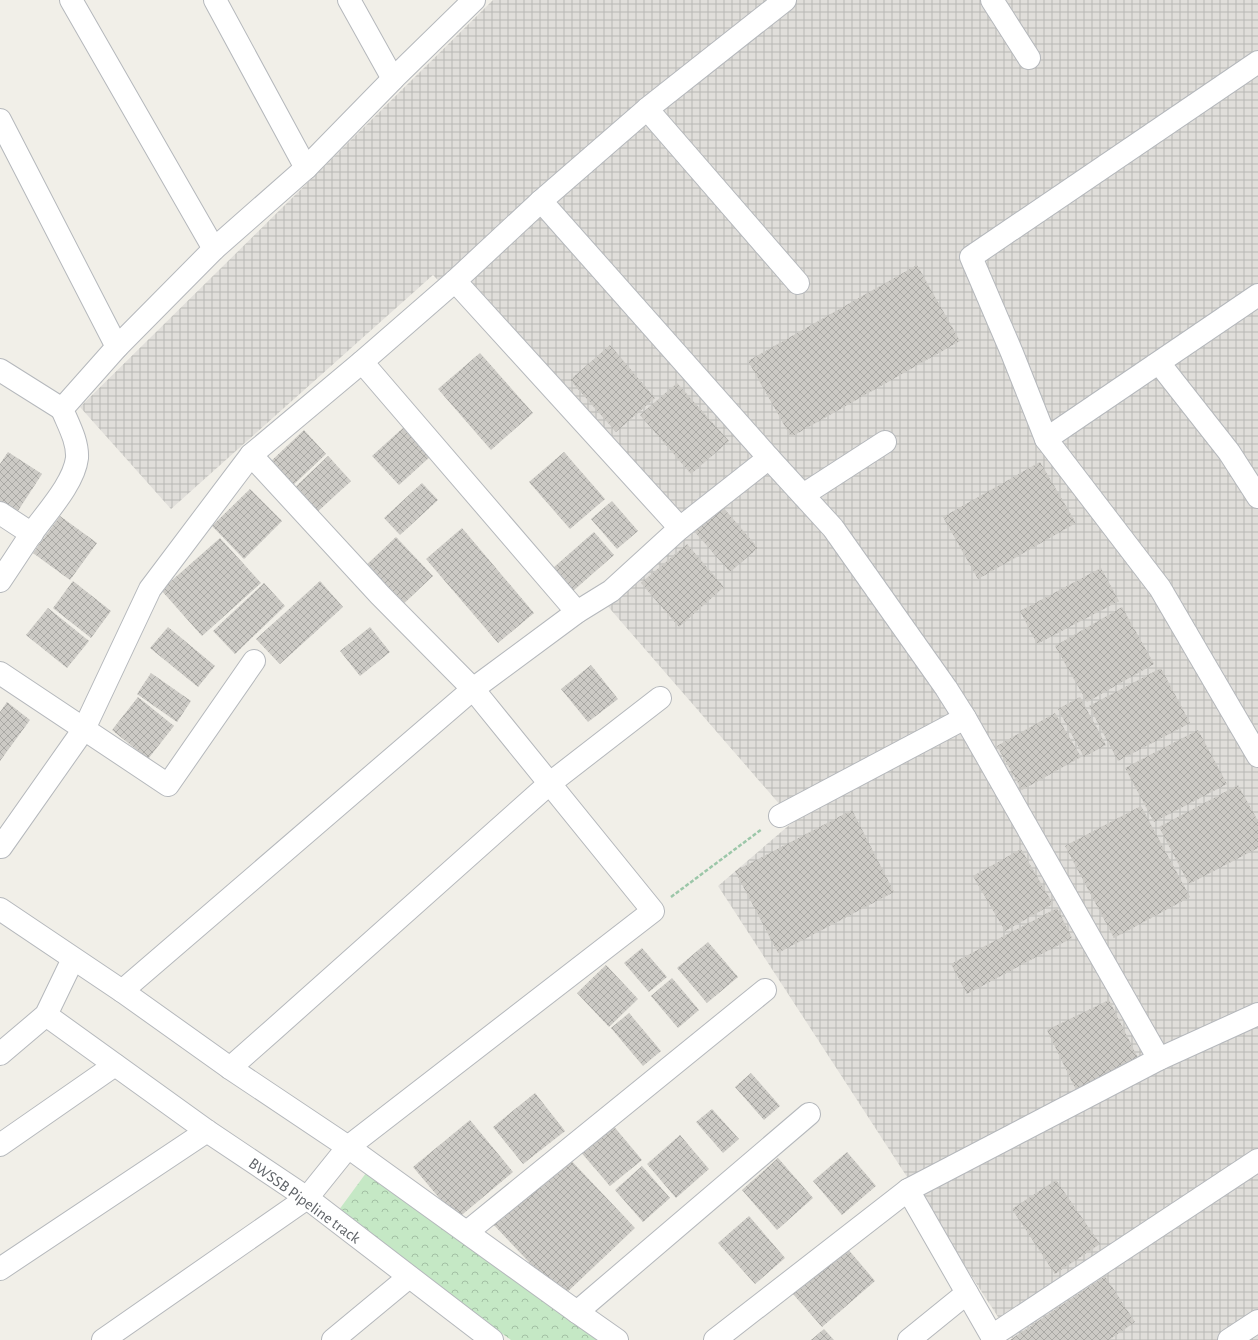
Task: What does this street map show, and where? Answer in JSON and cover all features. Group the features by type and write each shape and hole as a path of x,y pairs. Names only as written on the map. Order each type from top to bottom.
{"street":[{"path":"71,0 214,249"},
{"path":"215,0 306,168"},
{"path":"349,0 393,79"},
{"path":"62,408 117,347 214,249 306,168 393,79 474,0"},
{"path":"0,846 1,847 84,728 150,589 251,455 362,362 455,281 542,201 647,109 785,0"},
{"path":"992,0 1030,58"},
{"path":"1258,62 971,257 1012,353 1046,439 1160,588 1258,756"},
{"path":"647,109 798,283"},
{"path":"0,120 117,347"},
{"path":"542,201 769,458 833,528 946,688 965,718 1159,1059"},
{"path":"455,281 680,528"},
{"path":"1046,439 1258,295"},
{"path":"362,362 577,612"},
{"path":"1159,363 1229,452 1258,497"},
{"path":"0,370 62,408 77,448 75,469 71,479 0,581"},
{"path":"804,495 885,442"},
{"path":"117,1336 307,1198 348,1147 653,911 473,689 380,595 251,455"},
{"path":"122,991 473,689 577,612 611,591 680,528 769,458"},
{"path":"0,513 32,534"},
{"path":"0,673 168,784 254,661"},
{"path":"230,1068 549,784 660,698"},
{"path":"780,816 965,718"},
{"path":"1,911 122,991 230,1068 348,1147 617,1340"},
{"path":"0,1054 46,1015 73,959"},
{"path":"467,1232 765,990"},
{"path":"715,1340 908,1190 1159,1059 1258,1014"},
{"name":"BWSSB Pipeline track","path":"46,1015 208,1131 307,1198 492,1340"},
{"path":"0,1145 115,1065"},
{"path":"577,1312 809,1114"},
{"path":"0,1269 208,1131"},
{"path":"908,1190 993,1338 1258,1160"},
{"path":"333,1340 409,1277"},
{"path":"909,1340 967,1293"},
{"path":"1229,1340 1258,1321"}],"path":[{"path":"653,911 780,816"}],"shaded area":[{"path":"493,0 1258,0 1258,1340 1013,1340 718,886 794,821 605,603 684,537 433,275 171,509 80,407"}],"green space":[{"path":"366,1173 597,1340 511,1340 336,1214"}],"building":[{"path":"917,265 960,341 791,437 748,361"},
{"path":"610,345 655,398 616,432 570,380"},
{"path":"480,353 533,413 491,450 438,389"},
{"path":"677,383 729,441 691,474 640,415"},
{"path":"405,426 431,456 399,485 372,456"},
{"path":"304,430 326,454 290,488 268,464"},
{"path":"8,452 42,474 14,517 0,508 0,464"},
{"path":"564,452 605,499 570,529 529,482"},
{"path":"328,456 351,481 314,515 291,491"},
{"path":"1040,462 1076,523 978,579 943,517"},
{"path":"422,483 438,500 400,535 384,518"},
{"path":"250,489 282,521 244,559 212,526"},
{"path":"612,501 638,531 617,549 591,519"},
{"path":"722,506 758,548 730,572 694,531"},
{"path":"60,516 97,543 70,580 33,553"},
{"path":"462,528 534,613 498,643 426,559"},
{"path":"594,532 614,555 573,591 553,568"},
{"path":"396,537 433,576 399,608 362,569"},
{"path":"220,538 261,583 202,636 161,590"},
{"path":"687,544 724,587 679,627 641,583"},
{"path":"1101,568 1119,601 1037,644 1020,611"},
{"path":"73,581 111,611 91,638 53,608"},
{"path":"320,581 343,607 280,664 256,639"},
{"path":"264,583 285,606 235,654 213,631"},
{"path":"1122,607 1154,664 1087,702 1055,646"},
{"path":"48,608 89,641 67,668 26,635"},
{"path":"168,627 215,666 198,687 150,648"},
{"path":"370,627 390,652 360,676 340,651"},
{"path":"591,665 618,699 588,722 561,689"},
{"path":"1161,668 1190,723 1118,761 1089,706"},
{"path":"151,673 191,701 177,722 137,694"},
{"path":"138,697 174,726 148,759 112,730"},
{"path":"1080,697 1106,745 1084,757 1058,709"},
{"path":"7,702 30,720 0,761 0,712"},
{"path":"1055,713 1081,757 1022,790 997,746"},
{"path":"1198,730 1227,784 1154,822 1125,768"},
{"path":"1238,785 1258,821 1258,848 1189,884 1159,827"},
{"path":"1141,806 1190,897 1114,938 1065,846"},
{"path":"852,810 894,892 778,953 735,871"},
{"path":"1021,849 1053,904 1005,931 973,876"},
{"path":"1057,908 1072,938 967,994 951,964"},
{"path":"708,942 738,977 707,1003 677,968"},
{"path":"642,948 667,977 649,992 624,963"},
{"path":"606,965 638,999 609,1027 577,993"},
{"path":"672,978 699,1010 678,1028 651,996"},
{"path":"1109,1000 1140,1062 1077,1092 1047,1030"},
{"path":"629,1013 661,1051 643,1066 611,1028"},
{"path":"751,1073 780,1106 764,1120 735,1087"},
{"path":"535,1093 565,1131 523,1164 493,1127"},
{"path":"712,1109 739,1139 723,1153 696,1122"},
{"path":"470,1120 513,1172 457,1219 413,1167"},
{"path":"611,1123 642,1160 610,1186 579,1150"},
{"path":"680,1135 709,1169 676,1198 647,1164"},
{"path":"847,1152 876,1186 842,1215 813,1181"},
{"path":"565,1154 635,1228 562,1297 492,1223"},
{"path":"778,1158 813,1198 777,1230 742,1190"},
{"path":"642,1166 670,1198 643,1222 615,1190"},
{"path":"1056,1180 1100,1244 1055,1274 1012,1209"},
{"path":"749,1216 785,1258 755,1284 718,1243"},
{"path":"847,1248 875,1281 822,1327 793,1294"},
{"path":"1105,1276 1135,1322 1109,1340 1010,1340"},
{"path":"824,1329 834,1340 811,1340"}]}
